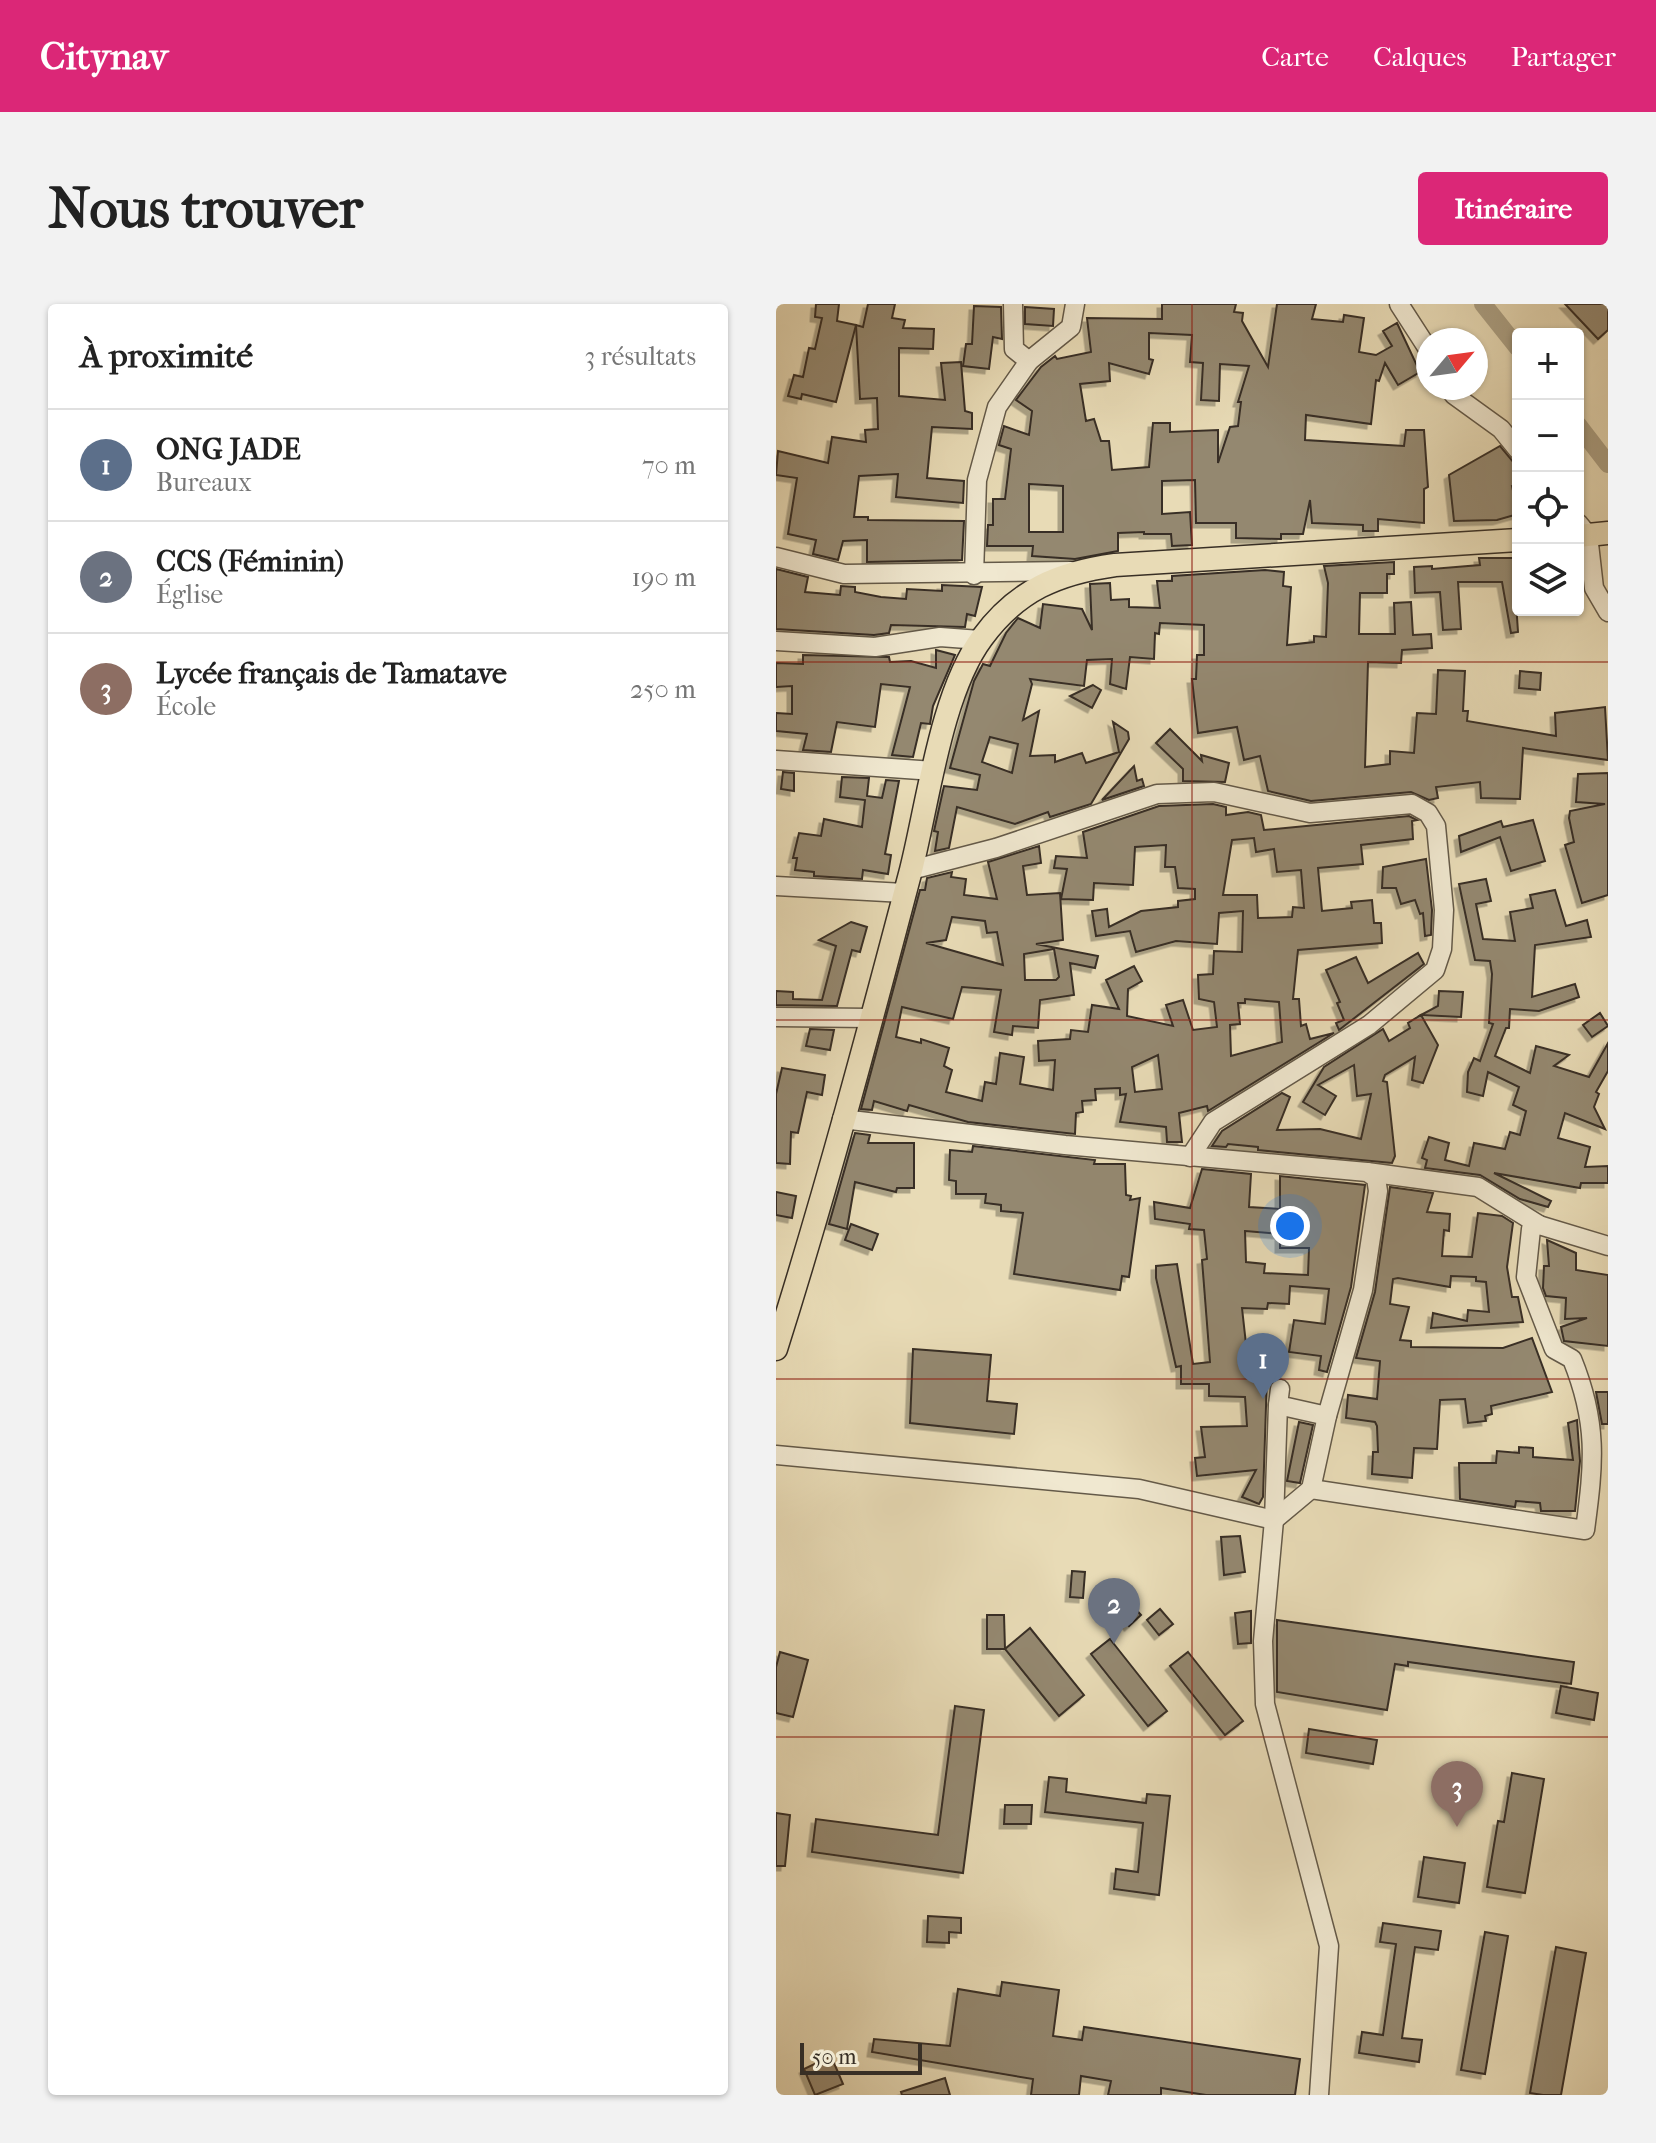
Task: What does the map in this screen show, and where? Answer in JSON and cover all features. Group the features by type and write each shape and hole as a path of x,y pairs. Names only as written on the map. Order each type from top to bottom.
{"main road":[{"path":"776,1349 784,1293 842,1119 911,870 934,771 963,675 980,640 1012,603 1071,571 1115,565 1512,540"}],"street":[{"path":"1013,304 1014,349 1029,361"},
{"path":"974,575 977,480 997,407 1029,361 1071,327 1075,304"},
{"path":"1399,304 1416,330"},
{"path":"1461,400 1501,429 1512,443"},
{"path":"1590,532 1594,588 1608,612"},
{"path":"776,557 844,574 974,575 1071,571"},
{"path":"776,641 875,647 940,637 980,640"},
{"path":"776,760 934,771"},
{"path":"911,870 996,848 1157,794 1214,792 1310,813 1412,804 1428,813 1436,826 1444,910 1442,949 1435,970 1369,1025 1213,1122 1190,1157"},
{"path":"776,886 904,893"},
{"path":"776,1017 870,1018"},
{"path":"842,1119 1190,1157 1367,1172 1478,1187 1539,1225 1608,1246"},
{"path":"1274,1520 1311,1489 1327,1416 1363,1290 1378,1191 1376,1178 1367,1172"},
{"path":"1311,1489 1585,1530 1594,1457 1590,1412 1572,1359 1554,1349 1526,1277 1531,1229 1539,1225"},
{"path":"1319,2095 1329,1946 1265,1704 1263,1641 1274,1520 1279,1397 1327,1416"},
{"path":"776,1455 1139,1489 1274,1520"}],"building":[{"path":"816,304 839,304 837,321 856,325 836,402 802,394 801,399 788,396 794,375 803,377 809,348 815,349 822,318 815,317"},
{"path":"868,304 895,304 892,318 905,320 903,328 934,329 933,349 899,348 899,396 945,400 941,363 961,362 965,411 972,413 972,429 932,427 927,478 964,481 963,503 896,497 898,474 859,476 854,517 868,517 868,520 964,521 962,560 867,562 867,540 843,541 838,560 813,554 816,540 788,534 797,478 776,475 778,451 828,463 832,437 866,442 865,430 878,429 877,398 860,399 856,325 863,327"},
{"path":"1162,304 1236,304 1234,312 1243,313 1242,321 1268,367 1277,304 1316,304 1312,319 1343,322 1344,315 1364,318 1359,352 1376,355 1392,346 1383,331 1397,323 1416,363 1416,374 1398,385 1385,363 1379,381 1376,380 1371,424 1306,415 1305,440 1404,446 1406,430 1424,430 1428,487 1424,489 1424,523 1378,519 1378,531 1363,531 1363,525 1312,523 1310,500 1303,534 1281,534 1281,539 1236,538 1236,523 1196,523 1195,480 1162,481 1162,514 1190,512 1192,545 1172,546 1171,534 1118,533 1118,551 1075,559 1032,556 1033,546 987,546 988,525 993,525 993,499 1005,499 1011,449 999,445 1004,426 1029,435 1032,411 1016,400 1041,367 1055,356 1057,359 1091,352 1087,318 1162,319","holes":["1149,333 1192,335 1190,362 1203,363 1201,400 1219,401 1220,364 1249,366 1238,402 1241,402 1238,426 1230,427 1218,463 1218,430 1170,432 1170,423 1153,423 1149,467 1112,470 1109,441 1101,441 1094,419 1086,421 1080,384 1110,381 1109,363 1149,374 1153,360 1149,359","1029,484 1063,486 1063,532 1029,532"]},
{"path":"1565,304 1608,304 1608,330 1598,339"},
{"path":"974,306 1001,307 1002,339 993,337 989,369 963,366 966,344 972,344"},
{"path":"1025,307 1054,309 1053,326 1025,324"},
{"path":"1500,446 1512,461 1512,516 1497,520 1454,521 1449,475"},
{"path":"1479,558 1512,558 1512,616 1517,616 1518,632 1511,633 1502,582 1458,582 1461,629 1443,630 1440,592 1415,593 1414,567 1432,566 1432,569 1480,565"},
{"path":"1394,562 1394,574 1387,574 1387,593 1360,593 1359,634 1395,634 1394,603 1411,602 1413,635 1431,634 1432,648 1402,650 1401,663 1368,662 1365,767 1390,764 1390,751 1414,753 1417,713 1436,714 1438,670 1465,671 1463,711 1468,711 1467,721 1556,736 1555,713 1605,707 1608,760 1523,748 1520,799 1481,798 1480,782 1436,787 1438,798 1429,800 1411,792 1311,801 1268,791 1260,756 1244,760 1237,727 1198,733 1192,679 1196,679 1197,655 1204,655 1204,625 1160,623 1159,634 1155,633 1154,659 1130,657 1126,689 1110,684 1112,659 1087,660 1084,686 1030,679 1032,684 1023,720 1039,711 1030,756 1055,755 1055,762 1082,753 1086,763 1119,752 1113,722 1128,732 1129,739 1091,804 1050,817 1048,812 1015,824 957,807 949,848 935,851 938,832 934,831 944,786 977,790 980,775 950,768 974,681 983,664 990,666 1006,633 1018,618 1040,628 1043,604 1082,609 1092,630 1090,584 1110,583 1111,600 1129,599 1129,607 1160,608 1157,581 1172,581 1172,576 1265,570 1284,572 1283,586 1291,587 1287,645 1314,642 1314,636 1326,637 1328,583 1324,566","holes":["990,737 1018,744 1012,773 982,762"]},
{"path":"776,569 808,577 805,592 840,595 841,586 855,587 855,592 906,599 907,589 942,591 942,585 982,587 975,616 967,614 965,627 891,625 889,633 874,635 776,629"},
{"path":"936,650 955,655 933,706 930,724 921,723 913,757 892,755 910,687 881,684 875,727 837,722 831,752 803,750 807,734 776,731 776,713 792,714 792,686 776,687 776,663 803,664 803,655 889,657 890,662 911,661 936,668"},
{"path":"1520,671 1541,673 1540,690 1519,688"},
{"path":"1093,685 1101,690 1092,708 1070,696"},
{"path":"1170,729 1202,761 1201,755 1229,763 1225,782 1183,781 1183,769 1156,743"},
{"path":"1134,766 1137,781 1142,779 1144,786 1102,800"},
{"path":"783,772 794,773 794,791 781,789"},
{"path":"1608,773 1608,895 1582,903 1565,845 1574,842 1570,811 1605,804 1576,802 1578,774"},
{"path":"842,777 869,778 867,796 882,798 886,780 899,781 885,854 891,855 888,874 863,870 862,879 814,876 814,872 795,870 797,858 793,858 799,833 821,836 824,819 862,827 865,800 840,797"},
{"path":"1213,804 1226,807 1226,815 1248,812 1261,815 1264,830 1409,816 1417,820 1412,821 1413,839 1361,845 1363,864 1318,868 1322,911 1352,908 1351,902 1372,900 1374,923 1381,923 1382,943 1298,950 1293,999 1299,999 1301,1026 1306,1024 1310,1039 1334,1033 1208,1111 1207,1106 1179,1113 1182,1142 1167,1142 1166,1127 1120,1122 1126,1094 1120,1095 1120,1088 1095,1089 1096,1100 1082,1101 1083,1112 1076,1113 1075,1134 968,1122 909,1105 907,1111 874,1101 872,1110 861,1109 920,890 925,890 927,878 952,872 951,877 966,879 964,895 997,899 988,862 1039,846 1041,863 1023,866 1027,895 1060,893 1063,940 1036,944 1098,956 1095,968 1070,963 1074,995 1040,1000 1038,1028 1013,1026 1012,1035 994,1032 1001,990 962,987 953,1019 902,1007 896,1037 921,1043 921,1039 949,1048 944,1066 952,1070 946,1092 982,1101 985,1082 996,1084 1000,1053 1024,1057 1020,1084 1053,1090 1055,1060 1039,1061 1038,1041 1070,1039 1071,1030 1088,1032 1092,1005 1119,1009 1106,980 1134,966 1142,981 1128,989 1127,1016 1173,1026 1166,1005 1183,1000 1193,1030 1217,1027 1214,1002 1199,999 1198,975 1213,974 1214,951 1242,952 1243,911 1219,913 1217,944 1176,941 1136,952 1130,931 1096,936 1092,911 1107,909 1109,927 1141,911 1178,907 1178,901 1195,899 1195,889 1178,888 1175,867 1165,867 1166,845 1135,847 1133,885 1094,883 1093,900 1061,899 1067,869 1054,868 1056,856 1087,858 1083,832 1159,806","holes":["1254,838 1256,852 1274,849 1277,872 1301,870 1304,908 1293,907 1292,917 1258,918 1257,895 1223,895 1232,840","952,917 985,921 987,933 997,932 1003,965 926,943 946,940","1054,949 1059,977 1056,980 1025,980 1024,954","1245,999 1279,1002 1282,1042 1231,1056 1230,1025 1240,1024 1238,1003 1245,1003","1158,1055 1162,1089 1135,1092 1132,1067"]},
{"path":"1533,820 1545,861 1511,871 1500,837 1461,852 1459,836 1501,821 1503,827"},
{"path":"1426,859 1432,910 1431,935 1425,936 1423,913 1420,914 1415,900 1401,904 1396,888 1382,888 1383,867"},
{"path":"1486,879 1491,901 1476,904 1483,939 1515,941 1510,912 1533,908 1530,895 1555,890 1566,926 1587,920 1591,937 1535,945 1532,997 1575,984 1579,997 1539,1011 1510,1009 1509,1028 1506,1028 1495,1056 1530,1073 1536,1046 1569,1055 1554,1066 1589,1077 1608,1043 1608,1071 1596,1092 1599,1094 1594,1107 1605,1129 1565,1113 1558,1138 1590,1147 1585,1167 1608,1166 1608,1183 1581,1183 1580,1188 1494,1173 1551,1201 1548,1207 1520,1199 1480,1175 1425,1168 1427,1160 1422,1158 1429,1137 1449,1143 1445,1160 1469,1166 1474,1143 1505,1149 1510,1132 1520,1135 1526,1111 1513,1105 1519,1087 1488,1072 1483,1096 1467,1092 1468,1072 1474,1058 1480,1061 1493,1024 1489,1023 1492,974 1490,961 1475,960 1459,884"},
{"path":"851,922 867,927 860,952 852,950 837,1006 776,1005 776,991 793,992 793,999 822,1000 836,946 819,940"},
{"path":"1418,953 1424,964 1339,1030 1336,1023 1344,1020 1326,970 1356,957 1368,983"},
{"path":"1439,991 1463,992 1461,1017 1421,1015 1438,1006"},
{"path":"1600,1013 1608,1026 1592,1037 1583,1025"},
{"path":"1421,1015 1438,1045 1423,1083 1412,1080 1415,1057 1385,1075 1383,1081 1387,1082 1395,1156 1392,1163 1258,1150 1258,1147 1228,1144 1226,1147 1212,1146 1222,1131 1282,1093 1290,1097 1277,1130 1320,1129 1361,1139 1371,1094 1357,1096 1354,1065 1318,1085 1336,1096 1325,1115 1303,1102 1324,1067 1383,1029 1389,1041 1410,1028 1408,1023"},
{"path":"810,1029 834,1030 830,1050 806,1046"},
{"path":"782,1068 825,1075 822,1095 807,1092 798,1133 791,1132 790,1164 776,1163 776,1094"},
{"path":"855,1133 870,1135 868,1143 914,1143 914,1188 897,1188 896,1192 855,1182 847,1229 829,1224"},
{"path":"973,1146 1095,1160 1094,1164 1125,1164 1126,1195 1131,1196 1130,1200 1140,1198 1129,1277 1122,1276 1120,1290 1014,1274 1023,1213 1001,1211 1001,1205 985,1203 986,1194 956,1194 956,1181 949,1180 950,1150 972,1152"},
{"path":"1202,1169 1251,1174 1249,1207 1280,1209 1280,1176 1365,1185 1351,1287 1327,1372 1319,1370 1321,1356 1289,1352 1294,1320 1325,1324 1329,1289 1290,1286 1289,1304 1268,1303 1267,1309 1242,1308 1246,1344 1268,1346 1263,1497 1259,1504 1242,1497 1256,1470 1197,1476 1195,1458 1205,1457 1201,1427 1247,1426 1245,1397 1209,1396 1209,1384 1181,1384 1181,1366 1176,1367 1156,1266 1177,1264 1193,1364 1210,1362 1202,1260 1207,1259 1204,1230 1189,1229 1190,1224 1155,1219 1154,1202 1190,1208","holes":["1245,1231 1280,1234 1280,1248 1309,1248 1308,1275 1264,1273 1265,1264 1246,1262"]},
{"path":"1390,1187 1433,1193 1427,1212 1450,1214 1449,1231 1444,1230 1442,1256 1472,1257 1478,1213 1502,1216 1513,1223 1507,1267 1512,1297 1518,1297 1523,1322 1431,1328 1433,1313 1467,1321 1468,1310 1489,1312 1486,1282 1476,1281 1476,1277 1451,1276 1450,1287 1398,1278 1393,1279 1390,1304 1409,1307 1400,1340 1411,1341 1411,1347 1503,1348 1532,1338 1552,1392 1491,1406 1492,1414 1485,1416 1486,1421 1468,1423 1465,1399 1440,1400 1437,1449 1414,1448 1412,1478 1372,1474 1373,1452 1378,1452 1377,1426 1375,1422 1346,1418 1348,1395 1377,1399 1380,1361 1356,1358 1375,1292"},
{"path":"776,1192 796,1196 792,1218 776,1215"},
{"path":"851,1224 878,1234 872,1250 845,1240"},
{"path":"1547,1240 1576,1253 1576,1270 1608,1275 1608,1346 1564,1341 1561,1327 1587,1318 1565,1319 1566,1298 1546,1296 1543,1288 1544,1266 1549,1266"},
{"path":"913,1349 991,1355 987,1401 1017,1404 1014,1434 910,1423"},
{"path":"1596,1392 1608,1392 1608,1424 1602,1424"},
{"path":"1577,1420 1580,1461 1575,1511 1541,1511 1540,1503 1516,1501 1515,1507 1460,1499 1459,1463 1496,1463 1497,1451 1519,1453 1519,1447 1533,1448 1533,1457 1573,1460 1568,1423"},
{"path":"1299,1422 1313,1425 1300,1483 1287,1481"},
{"path":"1240,1536 1245,1572 1224,1575 1221,1537"},
{"path":"1072,1571 1085,1572 1083,1598 1070,1597"},
{"path":"1130,1603 1141,1615 1129,1626 1119,1614"},
{"path":"1160,1609 1173,1624 1159,1635 1147,1620"},
{"path":"1251,1611 1251,1643 1238,1644 1235,1613"},
{"path":"987,1615 1004,1615 1005,1649 987,1649"},
{"path":"1277,1620 1574,1662 1571,1684 1408,1662 1408,1666 1395,1664 1387,1710 1277,1692"},
{"path":"1030,1628 1084,1695 1059,1716 1005,1649"},
{"path":"1110,1639 1167,1711 1148,1726 1091,1654"},
{"path":"780,1652 808,1660 793,1717 776,1713 776,1667"},
{"path":"1188,1652 1243,1721 1225,1735 1170,1666"},
{"path":"1561,1686 1598,1693 1594,1720 1556,1713"},
{"path":"955,1706 984,1710 963,1873 812,1852 816,1819 938,1835"},
{"path":"1309,1729 1377,1740 1373,1764 1306,1753"},
{"path":"1512,1773 1544,1779 1525,1893 1487,1887 1498,1821 1504,1822"},
{"path":"1049,1777 1067,1779 1066,1792 1146,1803 1147,1794 1170,1796 1159,1895 1114,1889 1116,1869 1138,1872 1143,1823 1045,1812"},
{"path":"1005,1805 1032,1805 1031,1824 1004,1824"},
{"path":"776,1813 790,1815 785,1866 776,1866"},
{"path":"1424,1857 1465,1863 1459,1903 1418,1897"},
{"path":"928,1916 961,1918 961,1933 949,1932 949,1943 927,1942"},
{"path":"1383,1923 1441,1931 1438,1950 1415,1947 1402,2038 1422,2040 1419,2062 1359,2053 1362,2032 1383,2035 1396,1944 1380,1942"},
{"path":"1485,1932 1508,1936 1485,2074 1461,2070"},
{"path":"1556,1947 1586,1953 1561,2095 1543,2095 1530,2093"},
{"path":"1002,1982 1059,1990 1053,2036 1082,2040 1084,2027 1300,2059 1295,2095 1206,2095 1161,2088 1161,2095 1108,2095 1111,2081 1081,2076 1079,2095 1031,2095 1033,2079 872,2052 874,2039 950,2046 958,1989 1000,1996"},
{"path":"831,2056 843,2084 815,2095 804,2069"},
{"path":"945,2078 950,2095 902,2095 901,2092"}],"waterway":[{"path":"1483,304 1512,340"},
{"path":"1584,433 1608,464"}],"place":[{"name":"ONG JADE","path":"1263,1399"},
{"name":"CCS (Féminin)","path":"1114,1644"},
{"name":"Lycée français de Tamatave","path":"1457,1827"}]}
